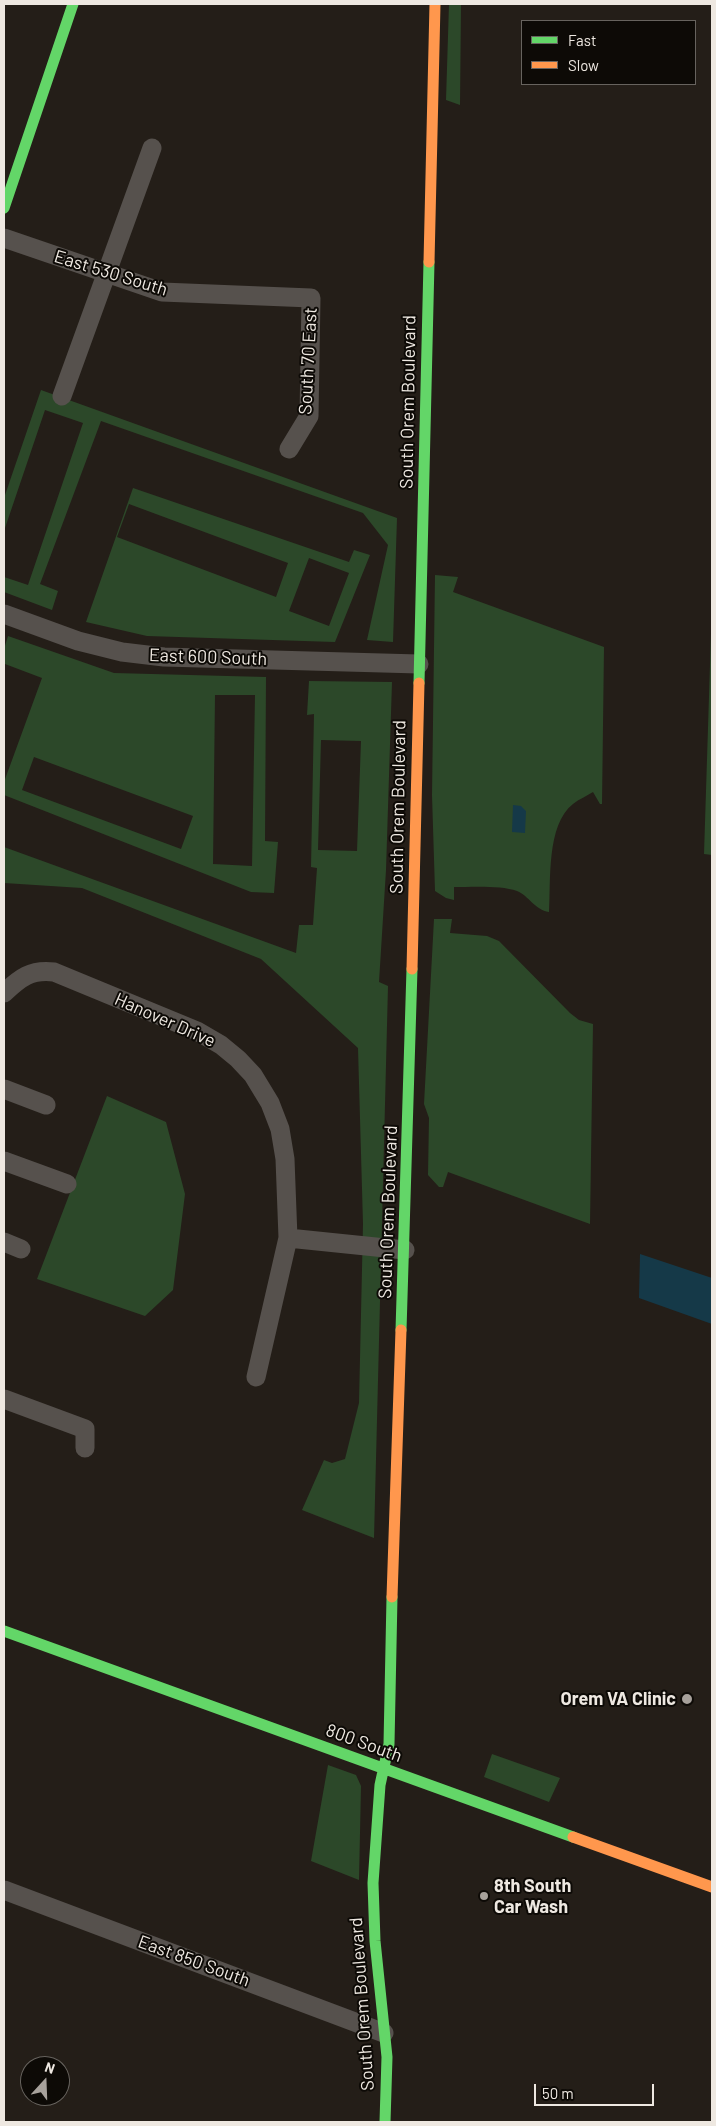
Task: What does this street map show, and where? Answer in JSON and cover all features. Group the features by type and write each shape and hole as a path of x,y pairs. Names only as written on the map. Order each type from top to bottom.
{"street":[{"path":"4,208 73,4"},
{"name":"South Orem Boulevard","path":"385,2122 387,2057 374,1941 373,1883 380,1785 389,1744 393,1520 406,1250 435,4"},
{"path":"62,396 152,148"},
{"name":"East 530 South","path":"4,238 162,292 310,298"},
{"name":"South 70 East","path":"289,449 309,416 310,298"},
{"name":"East 600 South","path":"4,614 87,643 122,652 164,657 419,664"},
{"name":"Hanover Drive","path":"4,993 19,978 30,973 42,970 54,972 197,1031 221,1045 238,1059 262,1089 270,1103 280,1129 286,1159 288,1238 256,1377"},
{"path":"4,1089 46,1105"},
{"path":"4,1161 67,1184"},
{"path":"288,1238 406,1250"},
{"path":"4,1242 21,1249"},
{"path":"4,1400 85,1429 85,1448"},
{"name":"800 South","path":"4,1631 712,1886"},
{"name":"East 850 South","path":"4,1890 264,1986 384,2034"}],"green space":[{"path":"449,4 461,4 460,105 446,100"},
{"path":"41,390 397,518 393,642 367,640 388,545 363,513 101,421 40,584 58,591 52,610 4,592 4,577 28,585 83,423 45,410 4,531 4,498"},
{"path":"133,488 349,562 354,550 370,555 335,642 147,636 86,622","holes":["129,504 288,563 276,597 117,537","309,558 349,573 329,626 289,611"]},
{"path":"435,575 458,577 453,592 604,647 602,804 600,804 593,792 573,804 564,813 554,839 550,870 549,912 540,909 521,893 510,889 454,887 454,900 446,898 435,891 432,795"},
{"path":"712,634 712,855 704,854"},
{"path":"8,636 114,673 266,677 265,841 278,842 274,893 251,892 4,795 4,782 42,678 5,664 4,666 4,649","holes":["215,695 255,695 252,866 213,864","34,757 193,816 181,849 22,790"]},
{"path":"309,681 392,682 386,870 379,982 388,986 374,1538 302,1510 324,1460 332,1463 345,1459 359,1403 363,1224 358,1048 261,959 82,888 4,883 4,847 296,953 299,925 313,925 317,868 311,867 314,714 307,715","holes":["321,740 361,741 357,851 318,850"]},
{"path":"434,919 452,919 450,933 487,936 499,941 570,1013 579,1020 593,1024 590,1224 448,1172 443,1187 439,1187 428,1175 429,1118 424,1104"},
{"path":"107,1096 166,1122 185,1194 173,1290 145,1316 37,1279"},
{"path":"492,1754 560,1778 549,1802 484,1777"},
{"path":"328,1765 356,1775 361,1786 359,1880 311,1861"}],"water":[{"path":"513,805 521,806 526,811 525,833 512,832"},
{"path":"640,1254 712,1278 712,1324 639,1298"}],"traffic: fast":[{"path":"4,208 73,4"},
{"path":"419,683 429,262"},
{"path":"401,1330 412,969"},
{"path":"385,2122 387,2057 375,1941 373,1883 380,1785 389,1744 392,1597"},
{"path":"4,1631 573,1837"}],"traffic: slow":[{"path":"429,262 435,4"},
{"path":"412,969 419,683"},
{"path":"392,1597 401,1330"},
{"path":"573,1837 712,1887"}],"place":[{"name":"Orem VA Clinic","path":"687,1699"},
{"name":"8th South Car Wash","path":"484,1896"}]}
